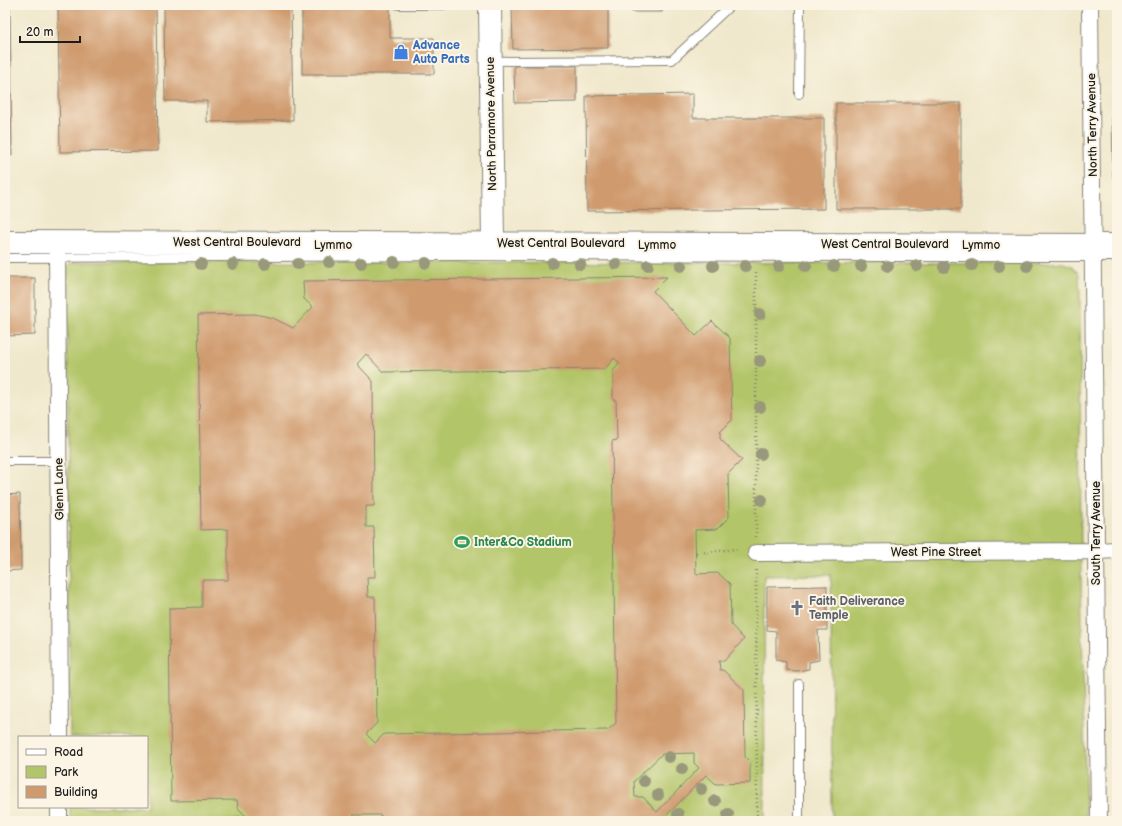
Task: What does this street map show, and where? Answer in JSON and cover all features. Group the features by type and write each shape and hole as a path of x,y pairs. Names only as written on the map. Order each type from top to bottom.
{"street":[{"name":"North Parramore Avenue","path":"490,5 493,243"},
{"name":"North Terry Avenue","path":"1090,5 1093,251"},
{"name":"West Central Boulevard","path":"5,242 57,250 493,243 1093,251 1117,245"},
{"name":"Glenn Lane","path":"57,250 60,736"},
{"name":"South Terry Avenue","path":"1093,251 1099,821"},
{"name":"West Pine Street","path":"748,551 1117,550"},
{"path":"59,808 59,821"}],"lane":[{"path":"398,6 444,5"},
{"path":"490,60 672,60 731,5"},
{"path":"799,94 800,5"},
{"name":"Lymmo","path":"5,258 57,250 438,256 885,257 1093,251 1117,257"},
{"path":"5,461 58,461"},
{"path":"799,684 799,821"}],"path":[{"path":"696,554 748,551"}],"green space":[{"path":"71,263 1063,263 1072,266 1079,274 1080,295 1081,573 1086,821 832,821 831,575 764,576 765,821 70,821 70,808 148,808 148,736 70,736 67,267"}],"building":[{"path":"5,5 10,5 12,155 5,155"},
{"path":"58,5 156,5 158,151 60,152"},
{"path":"164,5 291,5 293,120 207,122 207,101 165,101"},
{"path":"302,5 390,5 390,38 434,38 434,74 302,74"},
{"path":"512,5 608,5 608,48 513,49"},
{"path":"632,5 662,5 662,12 632,12"},
{"path":"514,66 577,66 577,102 515,103"},
{"path":"693,94 693,118 824,118 824,209 587,211 586,96"},
{"path":"836,103 961,103 961,209 836,209"},
{"path":"1117,116 1117,177 1113,177 1112,117"},
{"name":"Inter&Co Stadium","path":"667,277 653,291 696,336 712,321 730,338 732,420 720,432 720,439 742,460 728,474 729,517 717,529 695,530 696,574 718,573 730,584 731,625 744,639 724,661 719,661 720,670 723,670 744,690 745,757 750,762 750,783 716,784 706,775 664,818 666,821 381,821 381,815 353,815 359,821 251,821 238,808 237,800 171,801 169,608 202,607 202,580 228,580 228,529 201,530 198,315 255,314 273,318 293,328 313,307 304,299 303,281","holes":["366,354 383,372 605,369 614,358 620,363 613,371 613,400 616,400 617,440 612,441 616,723 608,730 384,734 375,743 366,734 377,723 375,597 368,597 367,577 375,577 374,527 366,527 366,506 374,506 373,381 357,364","694,753 694,763 699,768 657,812 643,797 635,797 634,781 662,754"]},
{"path":"5,278 35,278 35,335 5,336"},
{"path":"20,494 21,570 5,571 5,495"},
{"name":"Faith Deliverance Temple","path":"827,586 827,630 818,630 819,660 809,662 809,669 797,671 786,670 786,662 776,660 776,631 767,630 767,587"}],"place":[{"name":"Advance Auto Parts","path":"401,52"},
{"name":"Inter&Co Stadium","path":"462,542"},
{"name":"Faith Deliverance Temple","path":"797,608"}]}
